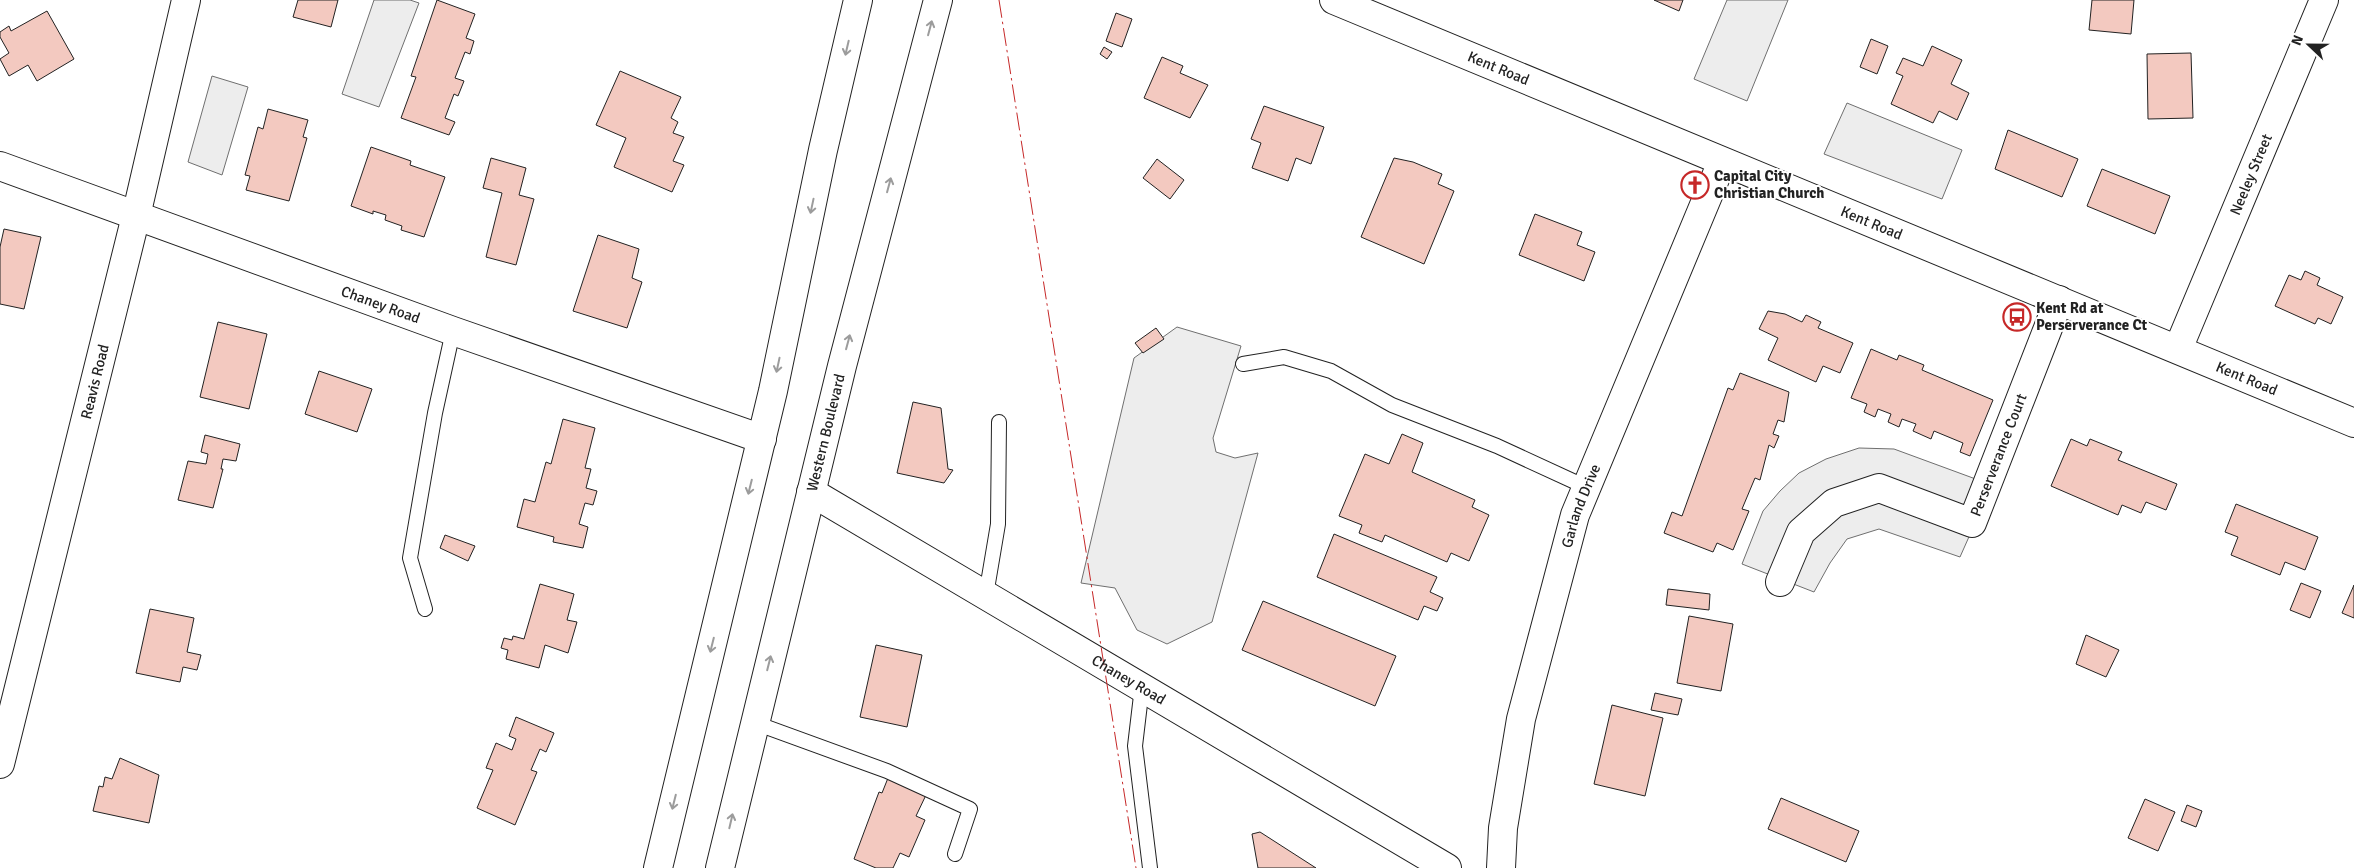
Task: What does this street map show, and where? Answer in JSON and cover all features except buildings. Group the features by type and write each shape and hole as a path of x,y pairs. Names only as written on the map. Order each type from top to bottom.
{"street":[{"name":"Reavis Road","path":"0,764 136,216 186,0"},
{"path":"658,868 762,439 858,0"},
{"name":"Western Boulevard","path":"720,868 811,492 938,0"},
{"name":"Kent Road","path":"1334,0 2354,423"},
{"name":"Neeley Street","path":"2178,349 2324,0"},
{"name":"Garland Drive","path":"1501,868 1503,828 1521,719 1575,515 1722,162"},
{"name":"Chaney Road","path":"0,166 453,331 762,439"},
{"name":"Perserverance Court","path":"1780,582 1801,532 1834,503 1879,488 1972,523 2059,300"},
{"name":"Chaney Road","path":"811,492 1447,868"}],"lane":[{"path":"426,609 410,558 432,432 453,331"},
{"path":"1243,364 1284,358 1331,371 1392,405 1497,446 1586,487"},
{"path":"986,596 998,524 1000,422"},
{"path":"1142,687 1135,746 1150,868"},
{"path":"755,723 887,770 970,809 955,854"}],"shaded area":[{"path":"374,0 410,0 419,3 379,107 342,94"},
{"path":"1727,0 1788,0 1747,101 1694,79"},
{"path":"212,76 248,87 222,175 188,162"},
{"path":"1847,103 1962,150 1942,199 1824,154"},
{"path":"1177,327 1241,346 1213,438 1216,452 1235,458 1258,453 1212,622 1167,644 1137,630 1115,588 1081,583 1134,358"},
{"path":"1859,448 1894,449 1992,485 1960,557 1879,529 1847,539 1830,563 1814,592 1742,564 1763,511 1780,491 1799,473 1826,459"}],"power":[{"path":"999,0 1136,868"}],"place":[{"name":"Capital City Christian Church","path":"1695,185"},
{"name":"Kent Rd at Perserverance Ct","path":"2017,317"}]}
